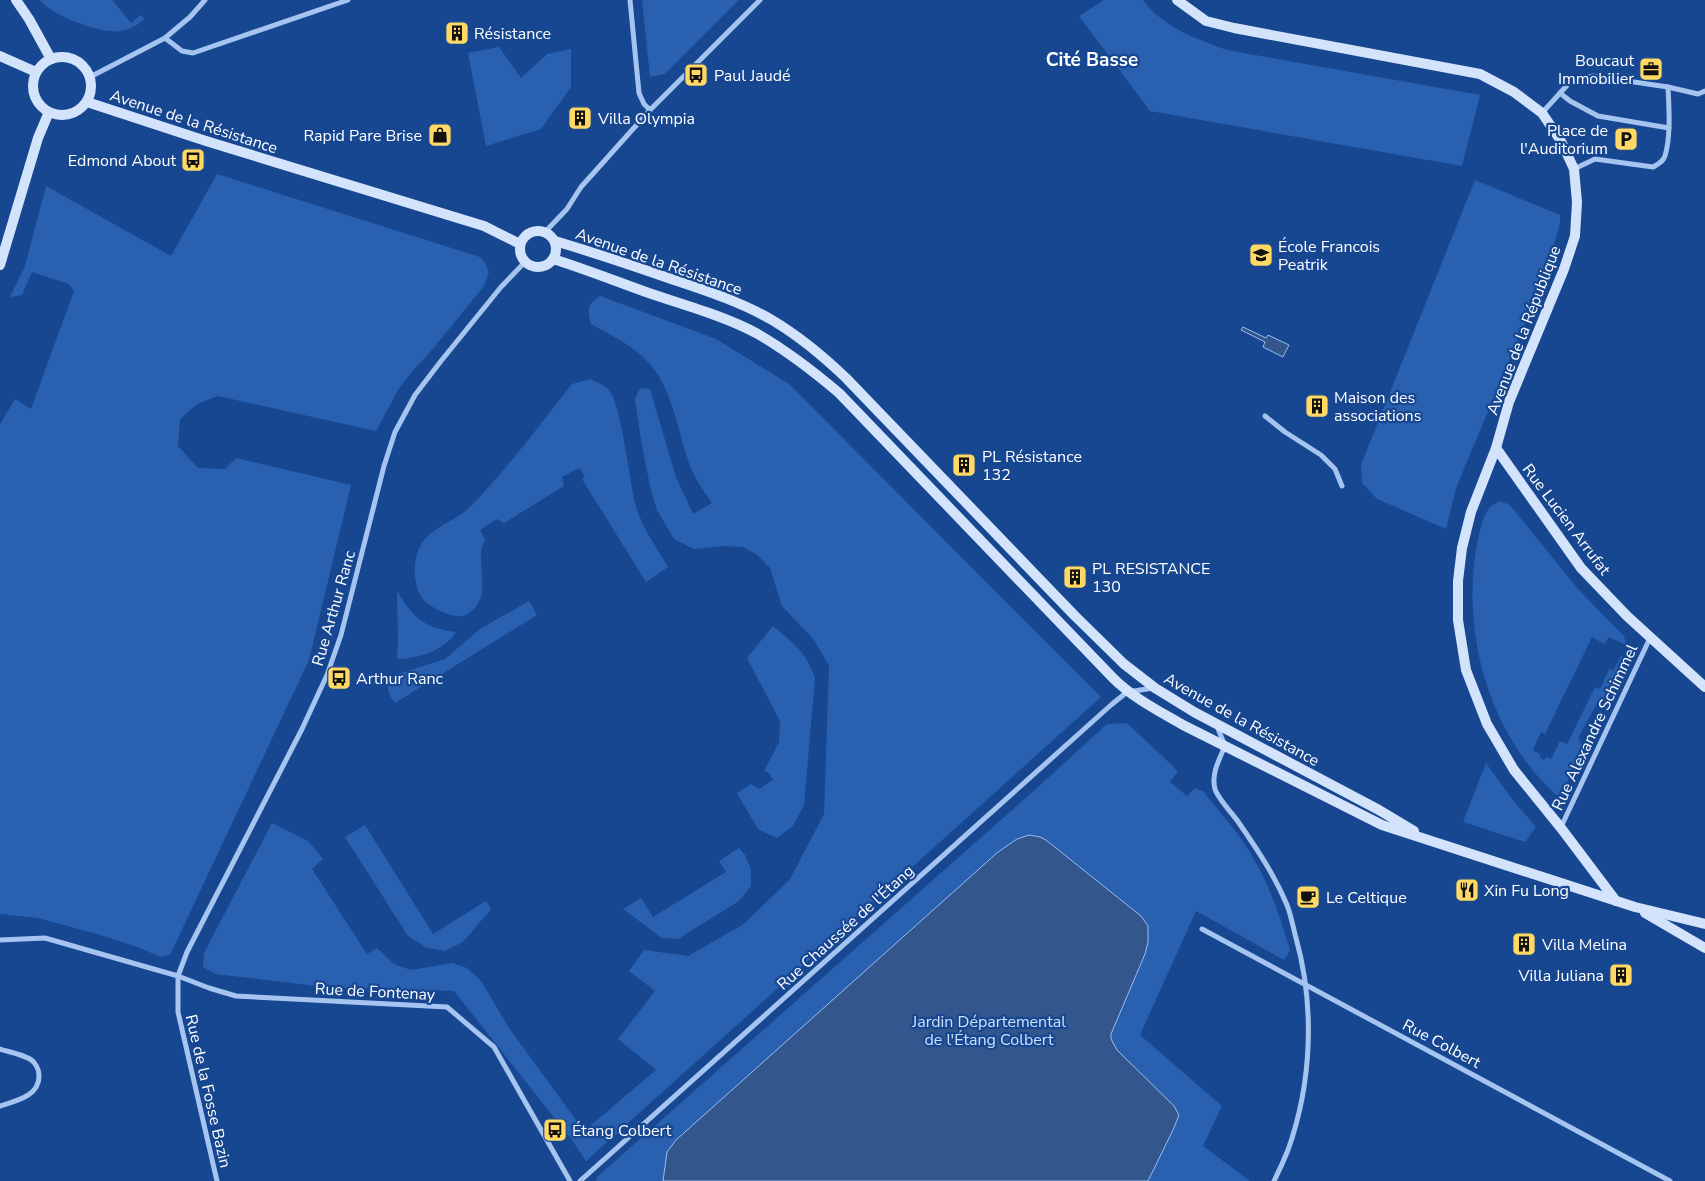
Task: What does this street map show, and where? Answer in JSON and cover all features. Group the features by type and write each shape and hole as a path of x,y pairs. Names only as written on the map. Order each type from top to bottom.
{"main road":[{"path":"16,0 51,59"},
{"name":"Avenue de la République","path":"1177,0 1206,21 1234,28 1480,74 1514,92 1542,113 1561,140 1574,169 1578,202 1575,236 1564,269 1510,402 1496,448 1471,512 1462,548 1458,582 1458,620 1466,670 1487,724 1514,770 1616,901"},
{"path":"0,56 36,72"},
{"path":"60,57 70,58 86,68 90,77 92,85 91,94 82,108 74,113 57,115 48,112 41,107 36,99 33,81 36,72 42,64 51,59 60,57"},
{"name":"Avenue de la Résistance","path":"87,102 206,141 484,226 520,244"},
{"path":"0,265 38,138 48,112"},
{"path":"539,230 545,232 555,241 556,247 553,259 548,264 536,267 525,262 521,257 520,244 527,233 539,230"},
{"name":"Avenue de la Résistance","path":"555,241 603,255 719,295 770,319 797,336 825,358 846,378 1075,616 1124,664 1155,688 1432,841"},
{"name":"Avenue de la Résistance","path":"553,259 596,272 646,292 720,317 756,333 809,367 839,393 1127,692 1183,725 1382,825 1635,907"},
{"name":"Rue Lucien Arrufat","path":"1496,448 1581,568 1627,616 1705,687"},
{"path":"1635,907 1705,924"},
{"path":"1635,907 1705,948"}],"street":[{"path":"90,77 165,38 190,17 205,0"},
{"path":"165,38 182,51 193,53 348,0"},
{"path":"630,0 639,93 644,104 650,110"},
{"path":"545,232 567,209 581,187 650,110 760,0"},
{"path":"1542,113 1570,82 1593,76 1668,87 1698,94 1705,91"},
{"path":"1574,169 1595,159 1653,167 1660,163 1664,157 1669,128 1668,87"},
{"path":"1560,93 1570,101 1598,116 1669,128"},
{"name":"Rue Arthur Ranc","path":"178,976 187,952 310,711 335,654 384,466 395,432 415,395 441,361 501,287 525,262"},
{"path":"1265,416 1285,432 1321,455 1336,469 1342,486"},
{"name":"Rue Alexandre Schimmel","path":"1561,828 1650,638"},
{"path":"1127,692 1155,688"},
{"name":"Rue Chaussée de l'Étang","path":"580,1181 1127,692"},
{"path":"1216,723 1225,746 1214,773 1216,790 1266,864 1287,906 1300,954 1305,983 1309,1021 1301,1103 1288,1149 1274,1181"},
{"name":"Rue Colbert","path":"1202,929 1670,1181"},
{"name":"Rue de Fontenay","path":"0,940 45,938 178,976 236,996 447,1007 494,1047 570,1181"},
{"name":"Rue de la Fosse Bazin","path":"178,976 178,1012 217,1181"},
{"path":"0,1049 31,1060 39,1070 40,1082 32,1093 19,1100 0,1106"}],"green space":[{"path":"40,0 112,0 131,23 141,15 144,19 137,25 124,30 102,30 62,16 52,11"},
{"path":"642,0 739,0 665,74 650,77"},
{"path":"1104,0 1143,0 1160,18 1170,25 1227,50 1480,95 1462,166 1150,111 1079,16"},
{"path":"499,47 521,78 547,54 571,49 571,87 541,129 486,146 468,53"},
{"path":"217,174 480,257 489,272 484,286 398,390 376,431 218,396 197,404 180,419 178,446 198,468 225,469 236,458 351,485 309,660 170,955 160,957 140,948 97,934 38,918 0,914 0,424 15,399 31,409 74,291 69,284 32,272 22,295 10,297 25,266 46,186 171,256"},
{"path":"1475,180 1560,215 1560,223 1547,270 1456,488 1446,529 1377,499 1362,483 1361,465"},
{"path":"600,296 716,339 789,384 1101,697 586,1161 572,1140 454,991 325,987 216,974 203,967 204,953 272,823 308,841 323,859 312,869 367,954 377,948 394,964 411,970 452,963 467,968 481,981 509,1028 584,1131 656,1070 618,1039 655,991 629,971 644,950 688,956 744,924 790,879 824,814 829,666 814,640 782,606 770,568 756,554 743,547 724,546 694,549 674,539 657,510 651,491 635,399 640,388 650,389 676,477 693,514 712,503 692,472 673,408 656,372 635,350 591,324 589,308"},
{"path":"590,379 607,388 612,396 621,425 636,506 646,530 668,567 646,582 582,479 585,476 579,468 562,477 564,486 504,523 497,519 480,530 485,539 481,553 482,593 476,607 463,616 458,616 443,612 428,604 419,592 415,577 415,561 424,540 434,530 459,516 484,493 572,384"},
{"path":"1500,501 1510,505 1578,589 1623,635 1628,646 1609,637 1604,644 1592,637 1545,734 1541,732 1533,750 1541,755 1540,758 1544,760 1546,757 1551,759 1560,741 1567,744 1595,687 1600,689 1609,669 1613,671 1621,656 1628,659 1608,697 1598,701 1578,738 1584,749 1561,794 1556,795 1533,771 1514,743 1498,714 1486,682 1478,650 1473,616 1476,550 1487,511"},
{"path":"397,591 409,608 421,620 436,628 456,632 435,651 416,657 397,659"},
{"path":"529,601 537,615 395,703 389,692 388,681 395,675 445,659 480,629"},
{"path":"773,626 803,654 815,678 804,805 793,826 777,838 758,829 737,793 751,784 759,789 773,780 768,772 764,771 779,742 780,721 747,658"},
{"name":"Étang Colbert","path":"1127,723 1178,771 1170,782 1187,796 1195,788 1203,791 1242,840 1258,866 1270,893 1290,950 1284,960 1196,911 1140,1035 1222,1106 1203,1146 1250,1181 596,1181 597,1177 1107,724"},
{"path":"1486,763 1512,799 1536,827 1525,842 1463,822"},
{"path":"365,825 433,934 486,901 491,909 463,942 445,951 427,948 408,936 345,837"},
{"path":"739,848 745,855 751,869 751,886 739,901 678,939 662,938 623,909 641,898 653,917 726,872 719,861"}],"shaded area":[{"path":"1243,327 1266,338 1268,335 1289,345 1283,357 1263,347 1265,342 1241,330"},
{"name":"Étang Colbert","path":"1029,835 1046,840 1141,916 1148,926 1148,942 1145,954 1111,1034 1111,1039 1117,1050 1174,1106 1179,1115 1148,1181 663,1181 667,1152 676,1140 998,852 1017,839"}],"place":[{"name":"Résistance","path":"457,33"},
{"name":"Boucaut Immobilier","path":"1651,69"},
{"name":"Paul Jaudé","path":"696,75"},
{"name":"Villa Olympia","path":"580,118"},
{"name":"Rapid Pare Brise","path":"440,135"},
{"name":"Place de l'Auditorium","path":"1626,139"},
{"name":"Edmond About","path":"193,160"},
{"name":"École Francois Peatrik","path":"1261,255"},
{"name":"Maison des associations","path":"1317,406"},
{"name":"PL Résistance 132","path":"964,465"},
{"name":"PL RESISTANCE 130","path":"1075,577"},
{"name":"Arthur Ranc","path":"339,678"},
{"name":"Xin Fu Long","path":"1467,890"},
{"name":"Le Celtique","path":"1308,897"},
{"name":"Villa Melina","path":"1524,944"},
{"name":"Villa Juliana","path":"1621,975"},
{"name":"Étang Colbert","path":"555,1130"}],"district":[{"name":"Cité Basse","path":"1092,59"}],"park label":[{"name":"Jardin Départemental de l'Étang Colbert","path":"989,1030"}]}
